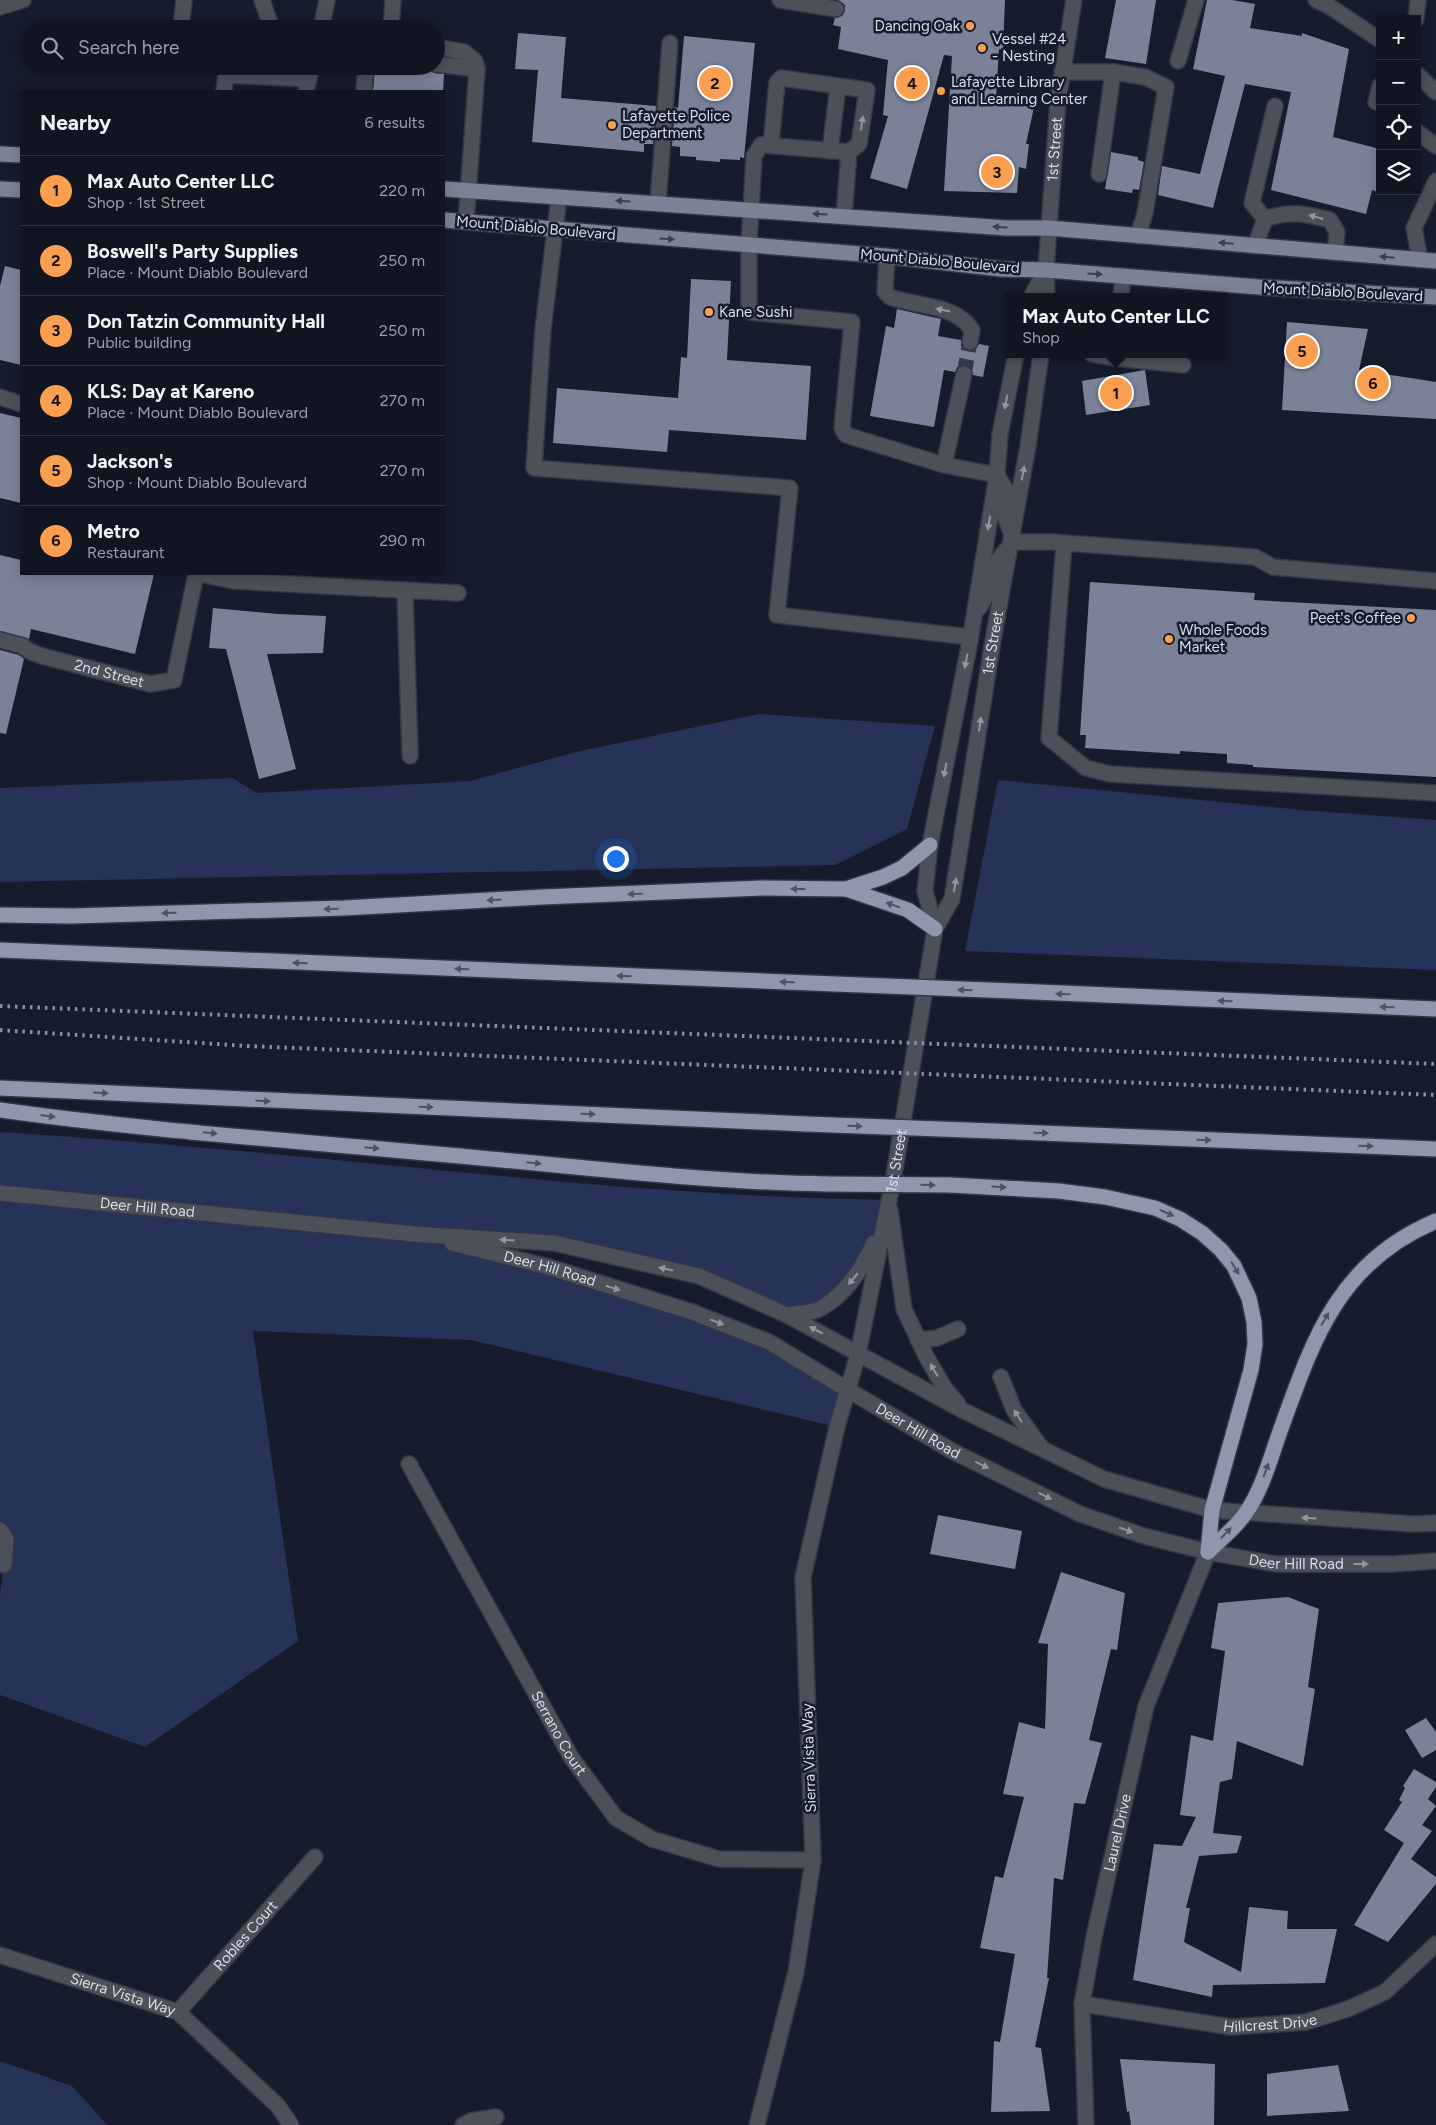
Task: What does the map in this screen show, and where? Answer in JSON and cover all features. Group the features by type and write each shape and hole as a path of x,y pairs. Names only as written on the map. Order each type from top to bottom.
{"highway":[{"path":"0,915 72,916 344,908 542,897 742,889 846,889 883,877 902,868 930,845"},
{"path":"846,889 908,910 935,929"},
{"path":"0,950 1436,1009"},
{"path":"0,1088 806,1124 1436,1149"},
{"path":"0,1110 124,1125 737,1181 950,1185 1059,1191 1143,1204 1168,1213 1191,1225 1212,1241 1228,1258 1240,1276 1249,1298 1254,1322 1255,1344 1251,1370 1212,1510 1208,1552"},
{"path":"1208,1552 1245,1514 1262,1483 1313,1342 1333,1307 1345,1290 1372,1261 1402,1238 1436,1221"}],"main road":[{"path":"0,154 20,155"},
{"path":"0,189 20,190"},
{"name":"Mount Diablo Boulevard","path":"445,189 1007,228 1049,228 1436,261"},
{"name":"Mount Diablo Boulevard","path":"445,220 887,256 1001,269 1046,270 1259,288 1436,297"}],"street":[{"path":"0,7 23,0"},
{"path":"183,20 184,0"},
{"path":"262,0 269,20"},
{"path":"323,20 327,0"},
{"path":"392,20 393,0"},
{"path":"780,0 836,9"},
{"name":"1st Street","path":"1047,293 1046,270 1058,101 1074,0"},
{"path":"1178,61 1196,0"},
{"path":"1316,0 1373,29"},
{"path":"1416,15 1418,0"},
{"path":"658,203 670,44"},
{"path":"445,49 464,52 475,61 477,69 466,222"},
{"path":"445,65 477,69"},
{"path":"1062,72 1113,72 1145,77 1166,87 1145,212 1138,236"},
{"path":"1099,174 1113,72"},
{"path":"224,90 226,75 309,79"},
{"path":"364,90 365,75"},
{"path":"771,146 777,82 781,78 867,90 859,144 849,152 830,151 771,146 761,145 754,156 749,245 750,312 852,322 842,428 846,435 944,465 997,475 1007,492 1004,513 1011,539 998,562 988,591 973,617"},
{"path":"1421,78 1436,92"},
{"path":"830,151 838,86"},
{"path":"1265,219 1252,202 1275,106"},
{"path":"1421,135 1436,146"},
{"path":"844,216 849,152"},
{"path":"1420,260 1414,228 1436,181"},
{"path":"559,197 543,329 534,468 790,488 777,615 970,638"},
{"path":"1265,219 1282,213 1304,213 1330,220 1337,232 1335,252"},
{"path":"1255,246 1265,219"},
{"path":"887,256 885,292 890,297 952,312 967,322 972,330 970,342"},
{"name":"1st Street","path":"1032,293 1046,270"},
{"path":"1121,293 1123,276"},
{"name":"1st Street","path":"935,929 925,891 930,845 970,638 997,475 1000,434 1015,358"},
{"name":"1st Street","path":"848,1390 858,1354 889,1200 935,929 952,899 993,640 1028,446 1040,358"},
{"path":"1132,358 1183,365"},
{"path":"944,465 964,374"},
{"path":"0,397 20,404"},
{"path":"1011,539 1255,557 1273,567 1436,581"},
{"path":"1064,544 1048,738 1086,768 1110,774 1436,792"},
{"name":"2nd Street","path":"0,640 23,646 29,651 42,656 150,684 174,680 196,575"},
{"path":"206,575 233,581 458,594"},
{"path":"405,590 410,756"},
{"name":"Deer Hill Road","path":"0,1193 414,1234 554,1244 699,1276 786,1315 962,1410 1104,1479 1212,1510 1245,1514 1412,1524 1436,1523"},
{"path":"889,1200 904,1308 918,1340 945,1388 962,1410"},
{"path":"786,1315 816,1310 839,1295 864,1266 884,1222"},
{"name":"Deer Hill Road","path":"414,1234 549,1268 692,1312 769,1342 954,1452 1080,1514 1144,1536 1208,1552 1276,1564 1393,1564 1436,1561"},
{"path":"918,1340 937,1338 958,1329"},
{"path":"1001,1377 1014,1410 1042,1450"},
{"name":"Sierra Vista Way","path":"757,2125 796,1972 813,1860 803,1577 837,1427 848,1390"},
{"name":"Serrano Court","path":"409,1464 571,1757 616,1818 652,1840 719,1859 813,1860"},
{"path":"0,1530 6,1539 4,1566"},
{"name":"Laurel Drive","path":"1086,2125 1082,2004 1096,1927 1146,1706 1208,1552"},
{"name":"Robles Court","path":"178,2012 315,1857"},
{"name":"Hillcrest Drive","path":"1082,2004 1231,2027 1306,2022 1348,2009 1385,1992 1428,1954 1436,1944"},
{"name":"Sierra Vista Way","path":"0,1955 178,2012 278,2106 291,2125"},
{"path":"463,2125 471,2121 496,2117"}],"shaded area":[{"path":"759,714 935,726 907,829 835,865 0,882 0,788 232,778 257,793 470,781 580,751"},
{"path":"998,780 1302,810 1436,820 1436,970 965,951"},
{"path":"0,1132 214,1149 658,1189 831,1199 889,1200 884,1222 839,1295 787,1315 699,1276 554,1243 418,1234 769,1342 848,1390 837,1427 471,1340 253,1331 298,1641 145,1747 0,1695 0,1595 4,1566 0,1530"},
{"path":"0,2061 72,2086 107,2125 0,2125"}],"building":[{"name":"Lafayette Library and Learning Center","path":"838,0 1005,0 1003,50 999,49 996,99 1034,107 1026,144 1029,144 1026,169 1019,167 1017,193 944,191 952,56 944,55 907,189 870,178 888,116 883,115 888,60 838,49 841,27 833,25 835,18 843,15 845,5"},
{"path":"1116,0 1156,0 1146,64 1105,58"},
{"path":"1207,0 1232,0 1255,4 1250,28 1302,36 1302,33 1349,49 1333,137 1376,148 1376,192 1372,190 1366,214 1271,190 1291,92 1245,84 1213,208 1158,195 1162,166 1200,174 1225,76 1193,69"},
{"path":"518,33 566,37 561,98 656,106 653,144 644,144 644,152 532,142 538,70 515,69"},
{"path":"684,36 755,43 744,158 740,157 740,160 720,159 720,162 696,160 696,157 680,156 680,147 672,146 675,107 678,108"},
{"path":"374,75 444,75 443,90 373,90"},
{"path":"1111,152 1138,157 1138,160 1144,162 1139,190 1133,189 1132,193 1105,189"},
{"path":"5,266 20,270 20,365 0,360 0,286"},
{"path":"691,279 731,281 727,360 811,366 806,440 669,430 667,452 553,443 557,388 678,398 681,357 687,358"},
{"path":"897,309 941,319 938,336 961,340 961,346 968,351 974,351 979,344 989,346 983,377 973,375 971,367 966,365 957,367 955,372 944,370 934,427 870,416 886,326 894,328"},
{"path":"1287,322 1368,329 1359,370 1436,382 1436,419 1282,410"},
{"path":"1145,370 1150,405 1086,415 1082,381"},
{"path":"0,413 20,418 20,503 0,498"},
{"path":"0,555 20,560 20,575 154,575 135,654 31,629 29,639 0,631"},
{"path":"1090,582 1255,593 1254,600 1436,610 1436,777 1253,767 1253,765 1227,763 1227,754 1180,751 1180,754 1085,748 1086,735 1080,735"},
{"path":"213,608 326,616 323,653 267,654 296,769 259,779 226,649 209,648"},
{"path":"0,650 19,655 24,659 6,734 0,733"},
{"path":"938,1515 1022,1531 1015,1569 930,1554"},
{"path":"1061,1572 1125,1593 1117,1650 1111,1649 1089,1740 1102,1743 1085,1804 1074,1803 1063,1880 1054,1878 1047,1978 1049,1978 1035,2047 1041,2048 1050,2111 991,2112 994,2041 1000,2042 1015,1954 980,1948 995,1876 1003,1878 1024,1797 1003,1794 1019,1722 1045,1729 1048,1644 1038,1643"},
{"path":"1288,1597 1319,1609 1308,1687 1315,1689 1303,1766 1237,1741 1232,1779 1220,1782 1213,1833 1242,1836 1237,1853 1199,1856 1186,1908 1190,1908 1184,1942 1241,1972 1249,1907 1288,1911 1287,1929 1337,1929 1325,1983 1213,1985 1212,1997 1133,1980 1154,1844 1182,1846 1196,1817 1180,1815 1191,1735 1213,1741 1225,1651 1211,1648 1218,1603"},
{"path":"1426,1718 1436,1732 1436,1750 1422,1758 1405,1730"},
{"path":"1414,1769 1436,1782 1436,1787 1428,1799 1436,1806 1422,1825 1432,1831 1411,1859 1436,1877 1436,1884 1388,1942 1354,1925 1404,1843 1384,1830 1402,1802 1399,1800 1405,1788 1403,1786"},
{"path":"1120,2059 1215,2064 1214,2125 1131,2125 1129,2111 1127,2112"},
{"path":"1338,2065 1349,2111 1267,2116 1267,2074"}],"tunnel":[{"path":"964,374 970,342"}],"railway":[{"path":"0,1006 1436,1064"},
{"path":"0,1030 247,1046 1436,1095"}],"place":[{"name":"Dancing Oak","path":"970,26"},
{"name":"Vessel #24 - Nesting","path":"982,48"},
{"name":"Boswell's Party Supplies","path":"715,83"},
{"name":"KLS: Day at Kareno","path":"912,83"},
{"name":"Lafayette Library and Learning Center","path":"941,91"},
{"name":"Lafayette Police Department","path":"612,125"},
{"name":"Don Tatzin Community Hall","path":"997,172"},
{"name":"Kane Sushi","path":"709,312"},
{"name":"Jackson's","path":"1302,351"},
{"name":"Metro","path":"1373,383"},
{"name":"Max Auto Center LLC","path":"1116,393"},
{"name":"Peet's Coffee","path":"1411,618"},
{"name":"Whole Foods Market","path":"1169,639"}]}
